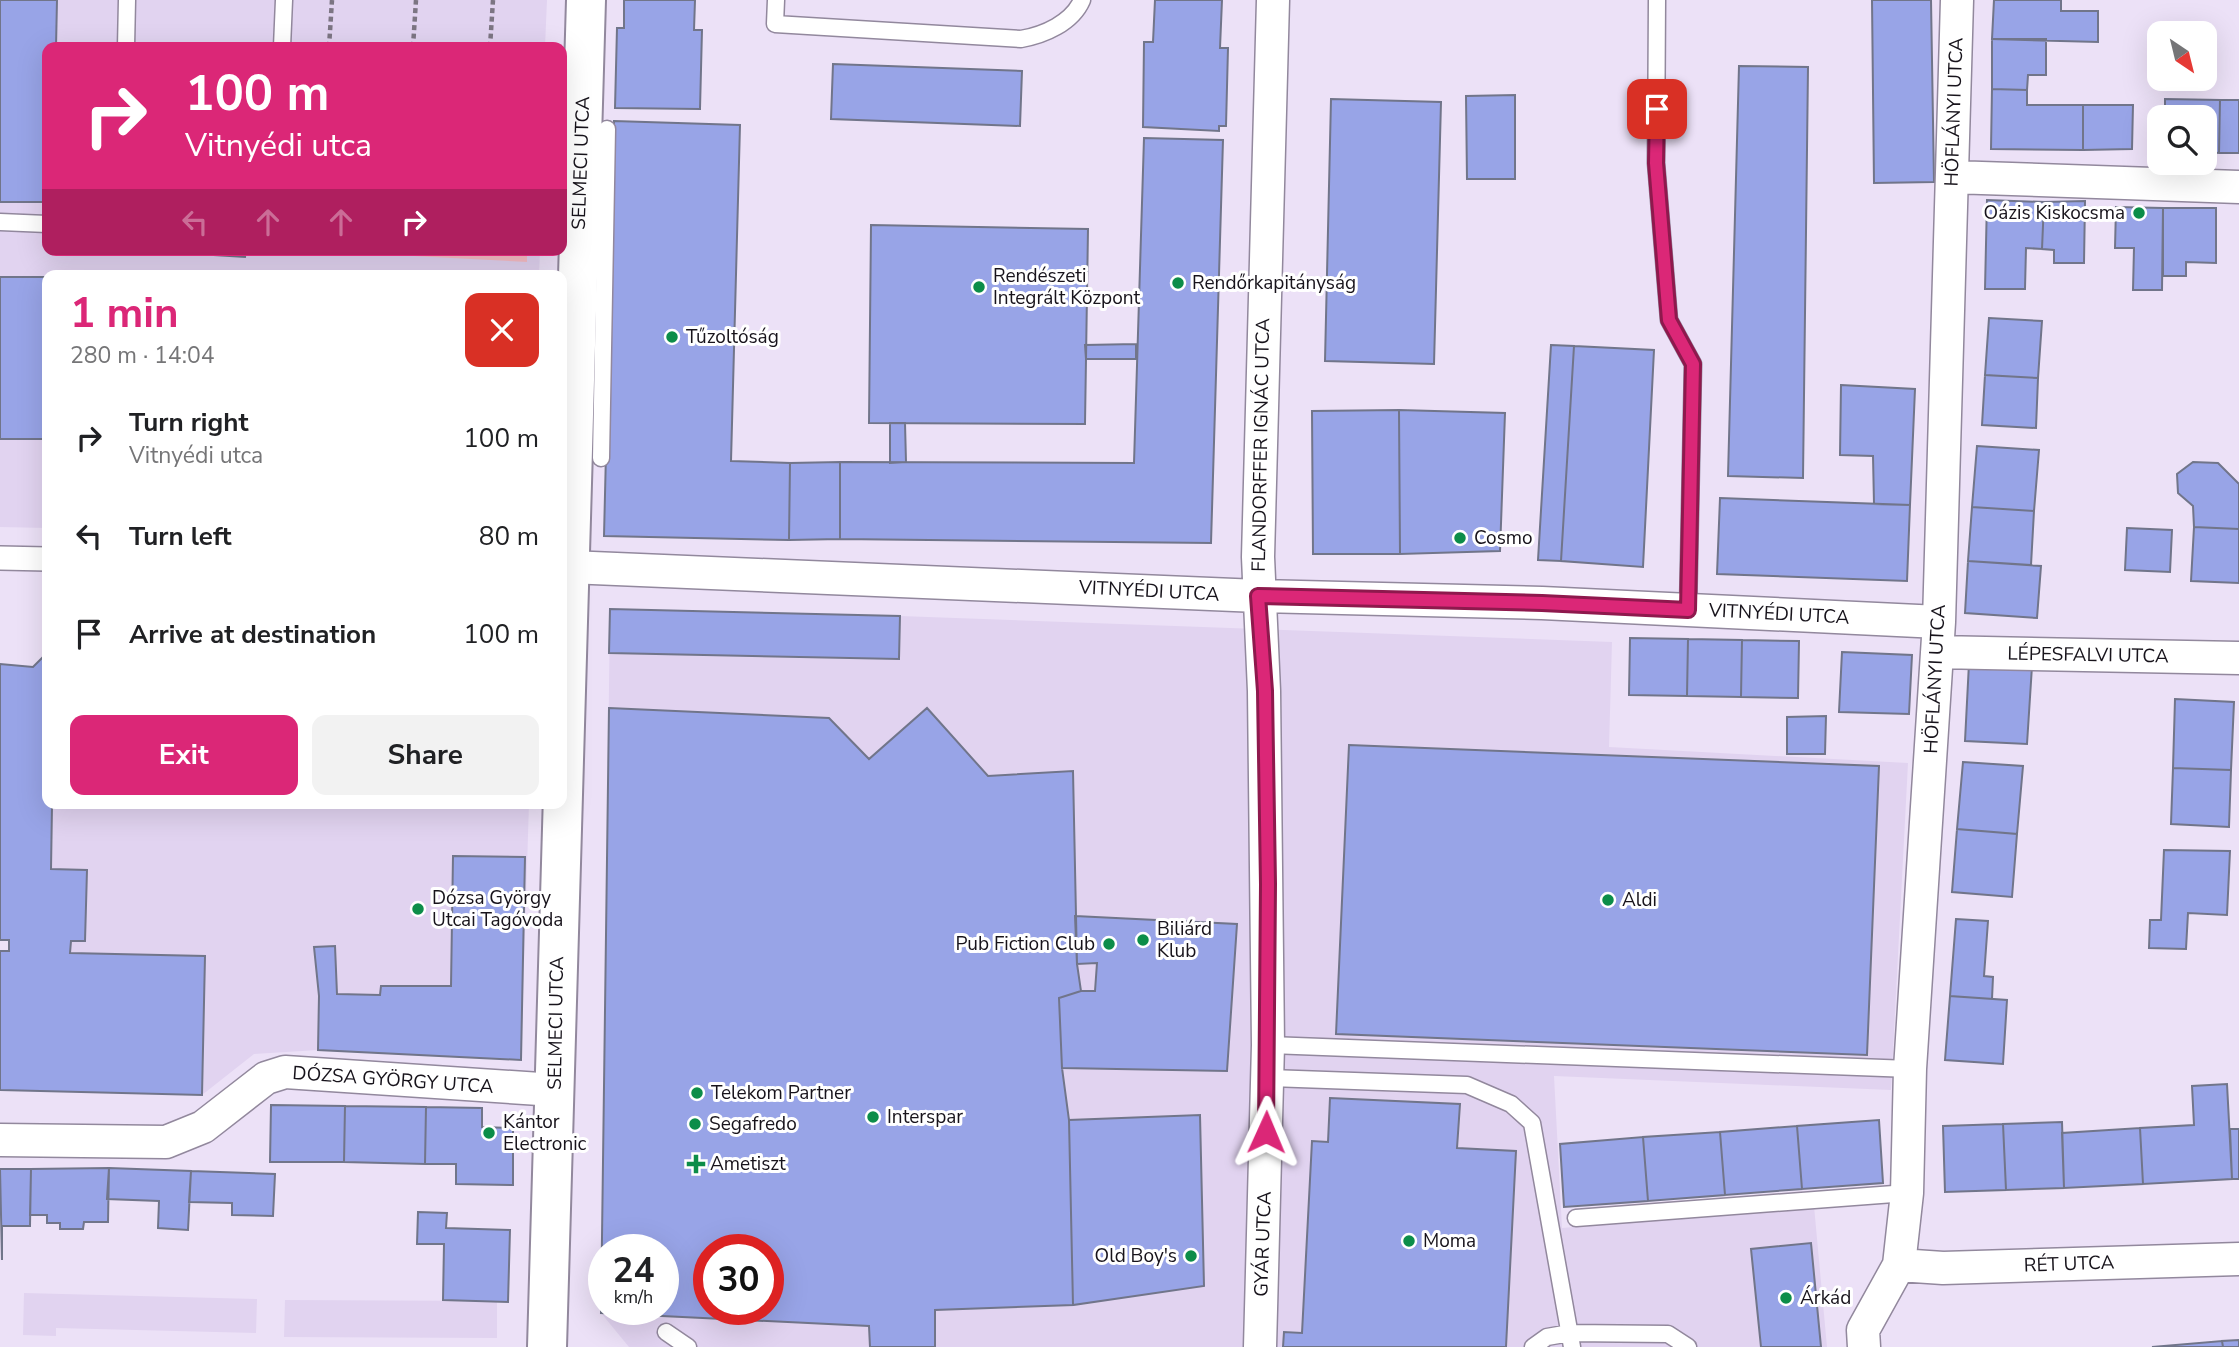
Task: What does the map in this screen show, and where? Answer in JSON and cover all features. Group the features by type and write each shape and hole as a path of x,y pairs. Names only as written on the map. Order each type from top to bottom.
{"street":[{"name":"SELMECI UTCA","path":"567,642 586,0"},
{"name":"FLANDORFFER IGNÁC UTCA","path":"1258,596 1273,0"},
{"name":"HÖFLÁNYI UTCA","path":"1864,1347 1863,1330 1899,1265 1907,1193 1910,1069 1938,637 1956,0"},
{"path":"1952,177 2239,187"},
{"path":"0,558 42,559"},
{"name":"VITNYÉDI UTCA","path":"569,567 1258,596 1542,603 1688,610 1938,637"},
{"name":"GYÁR UTCA","path":"1258,596 1265,691 1269,1045 1260,1347"},
{"name":"LÉPESFALVI UTCA","path":"1938,637 2239,658"},
{"name":"SELMECI UTCA","path":"547,1347 563,809"},
{"name":"DÓZSA GYÖRGY UTCA","path":"0,1140 166,1142 203,1127 266,1078 285,1072 555,1090"},
{"name":"RÉT UTCA","path":"1899,1265 1942,1268 2239,1259"},
{"name":"SELMECI UTCA","path":"550,1291 572,1347"}],"lane":[{"path":"126,42 127,0"},
{"path":"282,42 284,0"},
{"path":"776,0 775,24 1021,39 1042,35 1063,22 1082,0"},
{"path":"1657,0 1656,163 1669,320 1693,364 1688,610"},
{"path":"600,457 607,129"},
{"path":"0,222 42,224"},
{"path":"1269,1045 1910,1069"},
{"path":"1267,1078 1467,1085 1511,1104 1532,1123 1571,1340"},
{"path":"1576,1218 1907,1193"},
{"path":"666,1332 688,1347"},
{"path":"1533,1347 1546,1337 1571,1340 1668,1334 1688,1347"}],"path":[{"path":"329,42 332,0"},
{"path":"413,42 416,0"},
{"path":"489,42 493,0"}],"shaded area":[{"path":"0,0 547,0 545,42 42,42 42,256 540,256 539,270 42,270 42,528 0,527"},
{"path":"413,256 527,256 527,262"},
{"path":"610,609 900,616 1612,642 1609,747 1908,763 1891,1090 1554,1076 1562,1228 1814,1206 1827,1347 629,1347 611,1325 679,1325 679,1234 602,1234"},
{"path":"42,658 42,809 529,809 521,1060 318,1050 254,1054 202,1095 0,1090 0,951 8,951 9,940 0,665 33,667"},
{"path":"24,1293 257,1299 256,1333 56,1328 56,1336 23,1335"},
{"path":"285,1300 497,1301 497,1338 284,1337"}],"building":[{"path":"0,0 57,0 56,42 42,42 42,202 0,202"},
{"path":"624,0 695,0 694,30 702,30 700,109 615,108 617,28 624,28"},
{"path":"1155,0 1222,0 1220,48 1228,48 1226,126 1219,126 1219,131 1143,127 1144,42 1153,42"},
{"path":"1872,0 1931,0 1934,182 1874,183"},
{"path":"1994,0 2061,0 2061,11 2098,11 2098,42 1992,39"},
{"path":"1992,39 2046,39 2046,75 2028,75 2027,90 1992,89"},
{"path":"833,64 1022,71 1020,126 831,119"},
{"path":"1739,66 1808,67 1803,478 1728,476"},
{"path":"1992,89 2027,90 2027,105 2083,105 2083,150 1991,149"},
{"path":"1515,95 1515,179 1467,179 1466,96"},
{"path":"1331,99 1441,102 1434,364 1325,361"},
{"path":"2165,99 2220,100 2219,153 2217,105 2165,105"},
{"path":"2220,100 2239,100 2239,153 2219,153"},
{"path":"2083,105 2133,105 2132,149 2083,150"},
{"name":"Tűzoltóság","path":"614,121 740,125 731,461 790,463 789,540 604,536"},
{"name":"Rendőrkapitányság","path":"1144,138 1223,140 1211,543 840,539 840,462 1134,463"},
{"path":"1987,200 2044,202 2042,249 2026,248 2025,289 1985,289"},
{"path":"2085,201 2084,263 2054,263 2054,250 2042,249 2044,202"},
{"path":"2116,207 2163,208 2162,290 2133,290 2134,248 2115,248"},
{"path":"2163,208 2216,208 2216,263 2186,262 2186,276 2163,276"},
{"name":"Rendészeti Integrált Központ","path":"871,225 1088,229 1085,424 869,423"},
{"path":"0,277 42,277 42,439 0,439"},
{"path":"1989,318 2042,321 2038,378 1985,375"},
{"path":"1136,344 1136,359 1086,359 1085,345"},
{"path":"1551,345 1574,346 1561,561 1538,560"},
{"path":"1574,346 1654,350 1643,567 1561,561"},
{"path":"1985,375 2038,378 2036,428 1982,425"},
{"path":"1841,385 1915,389 1910,505 1874,504 1873,456 1840,455"},
{"path":"1399,410 1505,413 1500,551 1400,554"},
{"path":"1399,410 1400,554 1313,554 1312,411"},
{"path":"890,423 905,423 906,462 890,463"},
{"path":"1977,446 2039,450 2034,511 1972,507"},
{"path":"840,462 840,539 789,540 790,463"},
{"path":"2193,462 2218,463 2239,484 2239,529 2194,527 2193,506 2178,493 2177,474"},
{"path":"1720,498 1910,505 1907,581 1717,574"},
{"path":"1972,507 2034,511 2031,565 1968,561"},
{"path":"2194,527 2239,529 2239,583 2191,581"},
{"path":"2127,528 2172,530 2170,572 2125,570"},
{"path":"1968,561 2041,566 2037,618 1965,613"},
{"path":"610,609 900,616 899,659 609,653"},
{"path":"1630,638 1688,639 1687,696 1629,695"},
{"path":"1688,639 1742,640 1741,697 1687,696"},
{"path":"1742,640 1799,641 1798,698 1741,697"},
{"path":"1842,652 1912,655 1909,714 1839,712"},
{"path":"42,658 42,809 52,809 51,869 87,870 85,941 71,941 70,953 205,956 202,1095 0,1090 0,951 9,951 9,940 0,940 0,664 33,667"},
{"path":"1969,663 2032,666 2027,744 1965,741"},
{"path":"2175,699 2234,702 2231,770 2173,768"},
{"path":"609,708 829,718 869,759 927,708 988,776 1073,771 1077,964 1081,991 1059,998 1062,1068 1069,1120 1073,1305 935,1310 935,1347 870,1347 869,1326 784,1322 784,1234 693,1234 693,1317 679,1317 679,1234 602,1234"},
{"path":"1826,716 1825,754 1787,754 1787,717"},
{"name":"Aldi","path":"1349,745 1879,766 1867,1055 1336,1034"},
{"path":"1963,762 2023,766 2017,834 1957,829"},
{"path":"2173,768 2231,770 2229,827 2171,824"},
{"path":"1957,829 2017,834 2012,897 1952,892"},
{"path":"2164,850 2230,851 2227,915 2188,913 2186,949 2149,948 2150,920 2161,920"},
{"path":"453,856 525,857 521,1060 318,1050 319,996 314,947 335,946 337,994 380,995 381,986 451,986"},
{"path":"1075,916 1237,924 1227,1071 1062,1068 1059,998 1081,991 1095,991 1097,963 1077,964"},
{"path":"1956,919 1988,921 1984,976 1993,977 1992,999 1950,996"},
{"path":"1950,996 2007,1000 2003,1064 1945,1060"},
{"path":"2227,1084 2232,1179 2143,1184 2140,1128 2194,1125 2192,1086"},
{"name":"Moma","path":"1330,1098 1460,1104 1457,1148 1516,1151 1506,1347 1283,1347 1284,1332 1302,1333 1312,1141 1328,1142"},
{"path":"271,1105 345,1106 344,1162 270,1162"},
{"path":"345,1106 426,1107 425,1164 344,1162"},
{"path":"426,1107 482,1108 482,1127 513,1128 513,1185 456,1184 456,1164 425,1164"},
{"path":"1200,1115 1204,1286 1073,1305 1069,1120"},
{"path":"1879,1120 1883,1183 1802,1189 1797,1126"},
{"path":"2062,1122 2064,1188 2006,1190 2003,1124"},
{"path":"2003,1124 2006,1190 1945,1192 1943,1126"},
{"path":"1797,1126 1802,1189 1725,1195 1720,1132"},
{"path":"2140,1128 2143,1184 2064,1188 2062,1133"},
{"path":"2230,1129 2239,1129 2239,1179 2232,1179"},
{"path":"1720,1132 1725,1195 1648,1201 1643,1137"},
{"path":"1643,1137 1648,1201 1564,1207 1560,1144"},
{"path":"109,1168 108,1222 84,1222 83,1229 60,1229 60,1223 47,1223 47,1215 30,1215 31,1169"},
{"path":"109,1168 191,1171 188,1230 158,1228 159,1201 107,1199"},
{"path":"0,1169 31,1169 30,1226 2,1226 2,1260"},
{"path":"191,1171 275,1174 273,1216 232,1215 232,1203 189,1202"},
{"path":"418,1212 447,1213 446,1228 510,1230 508,1302 443,1300 444,1244 417,1244"},
{"name":"Árkád","path":"1811,1243 1821,1347 1761,1347 1751,1249"},
{"path":"2239,1340 2239,1347 2223,1347 2222,1341"},
{"path":"2222,1341 2223,1347 2152,1347"}],"place":[{"name":"Oázis Kiskocsma","path":"2139,213"},
{"name":"Rendőrkapitányság","path":"1178,283"},
{"name":"Rendészeti Integrált Központ","path":"979,287"},
{"name":"Tűzoltóság","path":"672,337"},
{"name":"Cosmo","path":"1460,538"},
{"name":"Aldi","path":"1608,900"},
{"name":"Dózsa György Utcai Tagóvoda","path":"418,909"},
{"name":"Biliárd Klub","path":"1143,940"},
{"name":"Pub Fiction Club","path":"1109,944"},
{"name":"Telekom Partner","path":"697,1093"},
{"name":"Interspar","path":"873,1117"},
{"name":"Segafredo","path":"695,1124"},
{"name":"Kántor Electronic","path":"489,1133"},
{"name":"Ametiszt","path":"696,1164"},
{"name":"Moma","path":"1409,1241"},
{"name":"Old Boy's","path":"1191,1256"},
{"name":"Árkád","path":"1786,1298"}],"route":[{"path":"1266,1132 1269,1045 1268,884 1265,691 1258,596 1542,603 1688,610 1692,524 1693,364 1669,320 1656,163 1657,109"}]}
